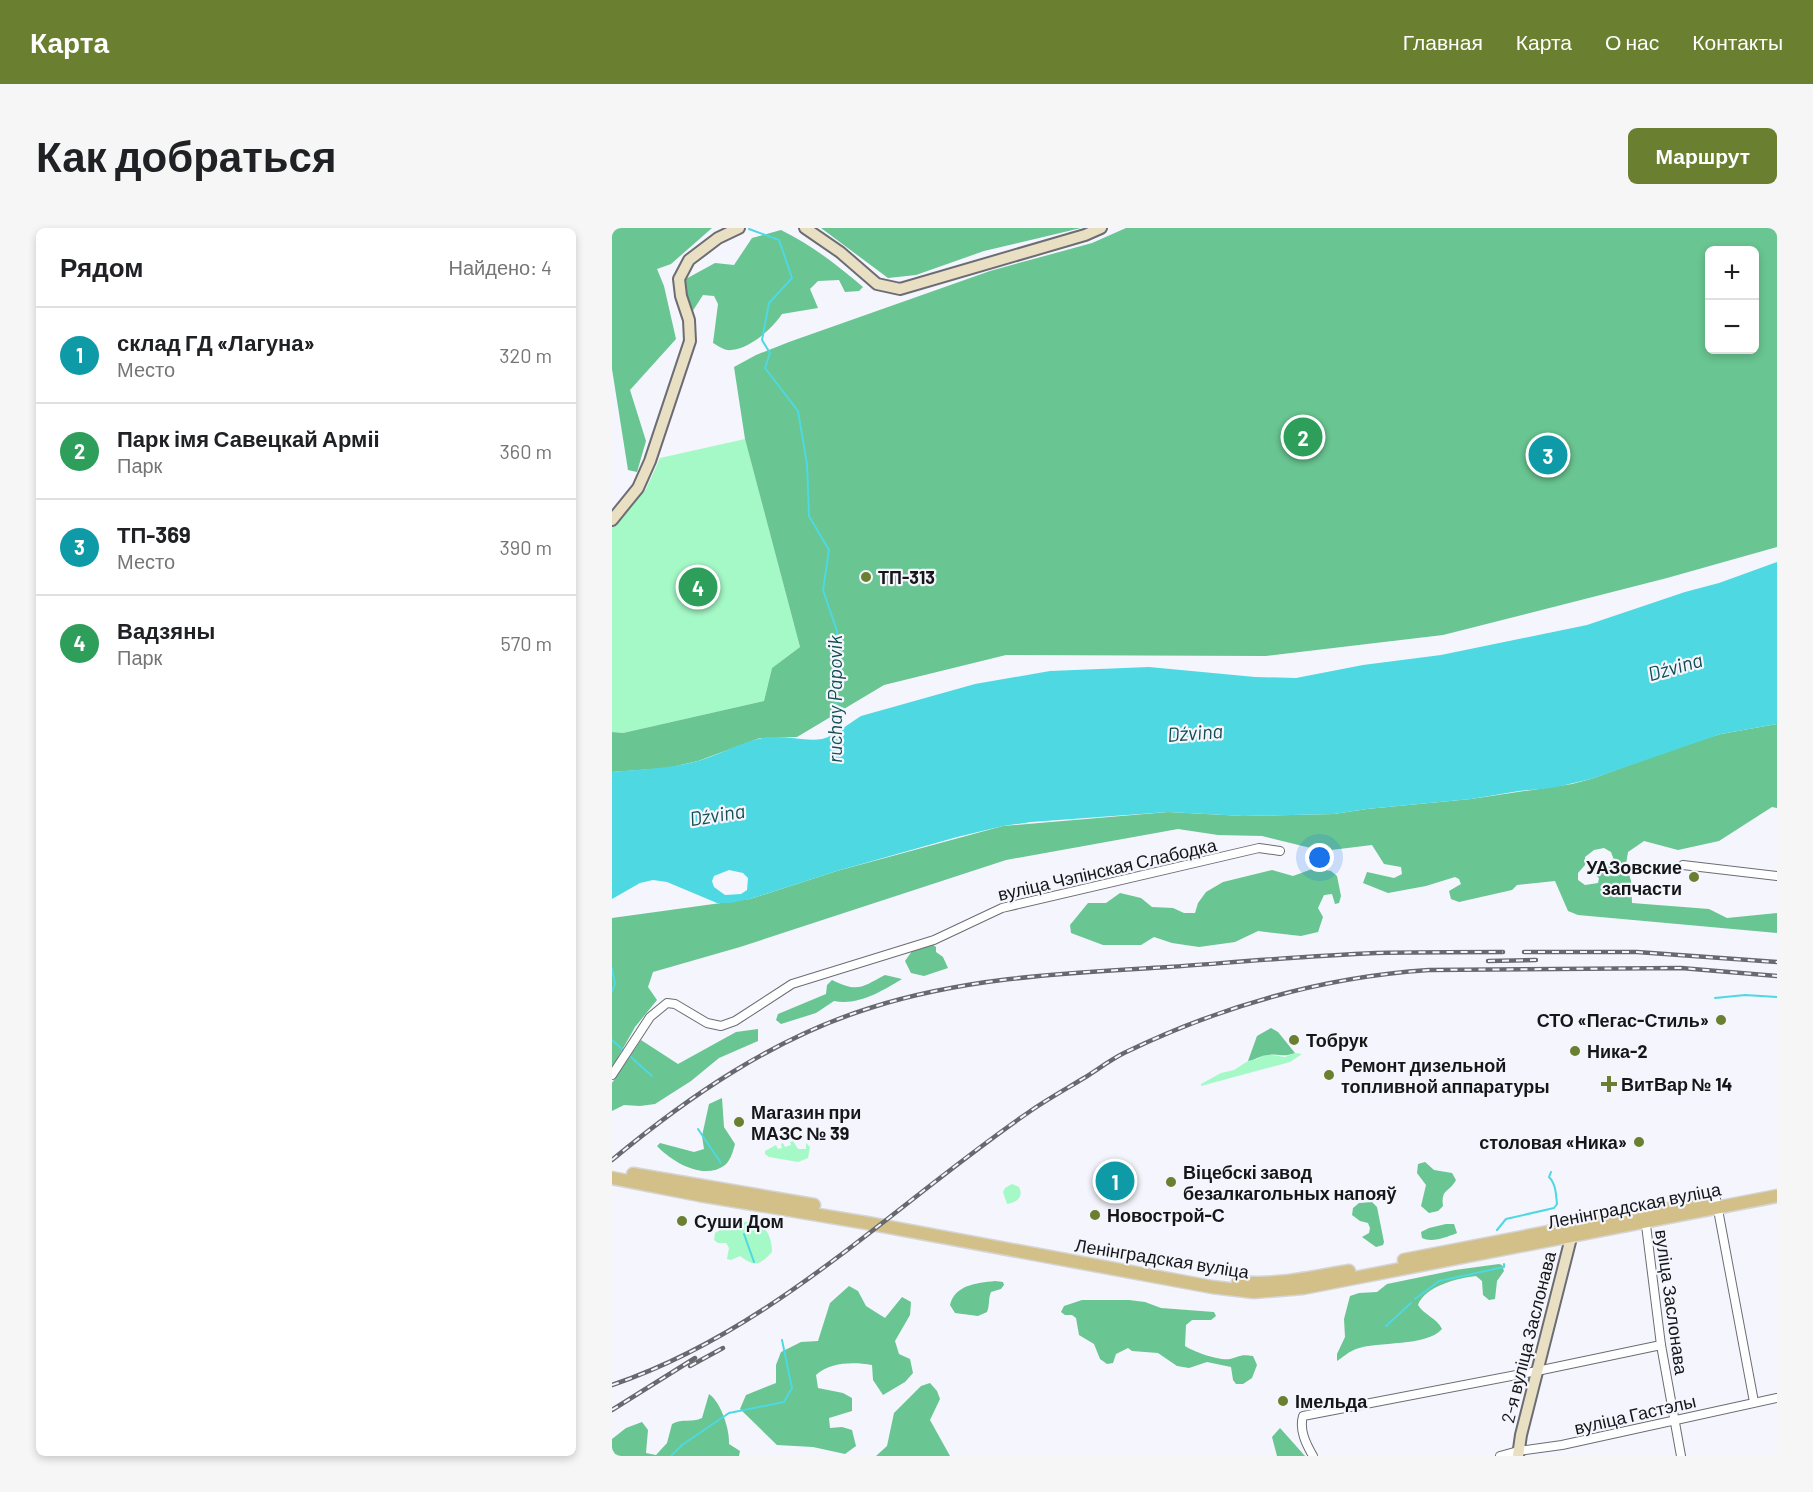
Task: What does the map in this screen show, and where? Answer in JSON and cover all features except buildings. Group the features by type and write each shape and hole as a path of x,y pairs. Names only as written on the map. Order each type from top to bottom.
{"main road":[{"name":"Ленінградская вуліца","path":"612,1170 700,1190"},
{"name":"Ленінградская вуліца","path":"612,1178 750,1198 1212,1287 1254,1292 1645,1217 1777,1196"},
{"name":"Ленінградская вуліца","path":"1717,1204 1777,1187"}],"street":[{"path":"612,520 638,488 650,461 690,341 689,320 681,296 679,279 689,260 718,238 739,228"},
{"path":"804,228 840,252 877,284 900,289 1085,235 1101,228"},
{"name":"вуліца Чэпінская Слабодка","path":"612,1075 650,1017 667,1004 675,1004 707,1023 721,1026 735,1021 792,984 934,940 1002,908 1259,848 1280,851"},
{"path":"1683,865 1777,876"},
{"path":"1717,1204 1755,1402"},
{"name":"вуліца Заслонава","path":"1645,1217 1661,1345 1681,1456"},
{"name":"2-я вуліца Заслонава","path":"1518,1454 1572,1231"},
{"path":"1313,1456 1302,1431 1304,1416 1661,1345"},
{"name":"вуліца Гастэлы","path":"1500,1456 1562,1445 1777,1398"}],"green space":[{"path":"612,228 712,228 671,264 657,269 664,286 676,339 630,390 646,441 637,472 628,470 612,369"},
{"path":"821,228 1081,228 984,251 916,275 888,278"},
{"path":"1126,228 1777,228 1777,547 1667,578 1443,635 1266,656 1006,655 884,685 797,737 760,738 698,761 667,768 612,772 612,732 623,733 764,701 772,668 800,647 745,439 734,367 756,355 789,342 990,271 1092,243"},
{"path":"781,230 824,256 863,287 859,291 845,292 839,280 818,281 810,289 818,308 782,314 766,332 745,346 729,350 722,348 713,343 718,304 714,296 703,295 692,312 685,306 684,280 715,263 734,265 752,238"},
{"path":"745,439 800,647 772,668 764,701 623,733 612,732 612,527 646,489 660,458"},
{"path":"1777,724 1777,808 1772,807 1719,841 1678,850 1644,841 1628,852 1626,864 1631,881 1632,903 1709,909 1727,918 1777,913 1777,933 1578,915 1568,911 1555,881 1517,885 1512,890 1459,902 1451,899 1449,891 1461,884 1455,877 1426,886 1388,893 1363,883 1367,872 1394,878 1402,874 1401,867 1384,864 1372,845 1323,851 1262,836 1218,835 1178,829 1006,860 740,947 653,972 648,987 657,1000 635,1027 612,1068 612,918 750,899 837,871 1003,826 1168,812 1243,816 1334,814 1471,799 1572,784 1721,734","holes":["1604,848 1611,852 1614,860 1596,868 1593,873 1599,878 1598,883 1585,885 1578,880 1578,873 1585,865 1585,857 1594,850"]},
{"path":"1315,868 1331,871 1337,876 1341,896 1339,903 1335,904 1332,894 1324,895 1318,908 1323,917 1318,932 1301,936 1258,931 1235,942 1199,947 1172,943 1154,937 1141,945 1103,945 1071,933 1070,925 1088,903 1106,903 1120,893 1141,898 1152,907 1173,908 1184,913 1195,913 1198,903 1206,892 1223,882 1272,870 1293,876"},
{"path":"930,943 936,947 936,952 943,957 948,968 924,976 911,973 905,961 912,951"},
{"path":"885,975 902,979 878,993 861,999 834,1001 816,1013 781,1024 776,1020 778,1014 826,994 827,985 832,980 848,986 860,987"},
{"path":"1271,1028 1278,1032 1295,1053 1265,1055 1248,1061 1257,1036"},
{"path":"758,1029 758,1041 719,1058 691,1081 655,1104 624,1105 612,1111 612,1083 641,1040 678,1064 736,1032"},
{"path":"1295,1053 1302,1054 1290,1062 1201,1086 1221,1073 1234,1070 1266,1054 1285,1057"},
{"path":"722,1098 724,1127 735,1144 725,1165 708,1171 698,1170 671,1158 657,1146 660,1143 694,1152 704,1149 702,1136 709,1104"},
{"path":"793,1141 798,1149 806,1149 806,1143 810,1147 808,1158 798,1162 769,1157 765,1154 765,1151 776,1145 778,1149 782,1148 781,1144 783,1143 785,1147 791,1145 790,1142"},
{"path":"1425,1162 1434,1170 1452,1173 1456,1180 1444,1193 1443,1206 1438,1211 1429,1213 1421,1206 1426,1185 1417,1173 1418,1164"},
{"path":"1012,1184 1019,1187 1021,1194 1017,1200 1007,1204 1003,1192"},
{"path":"1372,1202 1377,1207 1384,1242 1383,1245 1376,1247 1362,1237 1369,1233 1368,1223 1352,1215 1353,1208 1359,1203"},
{"path":"754,1221 768,1233 772,1252 757,1263 740,1256 731,1260 727,1259 729,1248 726,1243 718,1243 714,1240 715,1233 733,1224"},
{"path":"1446,1224 1454,1224 1457,1233 1435,1240 1422,1238 1421,1232"},
{"path":"1502,1265 1504,1271 1497,1281 1495,1299 1489,1300 1483,1295 1482,1281 1476,1276 1443,1284 1422,1298 1418,1305 1442,1329 1435,1335 1414,1341 1356,1349 1337,1361 1337,1354 1345,1337 1344,1319 1350,1296 1377,1292 1387,1284 1455,1270"},
{"path":"1003,1282 1004,1285 1001,1289 991,1292 987,1312 978,1316 955,1313 950,1305 956,1293 961,1289 974,1284"},
{"path":"849,1286 858,1291 866,1306 885,1318 902,1297 911,1302 910,1315 895,1341 899,1354 910,1359 913,1373 905,1382 883,1395 873,1380 872,1365 843,1364 822,1371 816,1375 818,1388 843,1393 852,1398 852,1411 829,1418 830,1428 842,1427 852,1430 856,1446 845,1454 813,1447 777,1445 740,1409 746,1395 776,1383 776,1365 781,1352 801,1342 818,1341 830,1303"},
{"path":"1082,1300 1129,1300 1145,1302 1161,1308 1214,1312 1216,1316 1211,1320 1192,1320 1186,1325 1185,1346 1220,1359 1243,1355 1253,1356 1257,1365 1252,1378 1243,1384 1236,1384 1231,1367 1207,1362 1189,1368 1177,1366 1158,1353 1132,1351 1128,1348 1116,1354 1113,1363 1107,1364 1100,1359 1094,1344 1079,1335 1076,1318 1061,1312 1064,1306"},
{"path":"930,1383 940,1399 930,1420 950,1456 876,1456 887,1446 894,1413 921,1386"},
{"path":"709,1394 721,1410 729,1444 740,1451 739,1456 612,1456 612,1439 626,1428 642,1422 648,1430 646,1453 656,1455 667,1443 672,1424 702,1418"},
{"path":"1280,1428 1305,1456 1277,1456 1272,1437"}],"water":[{"name":"Dźvina","path":"1777,562 1777,724 1721,734 1591,779 1552,788 1334,814 1243,816 1168,812 1031,822 957,837 731,903 717,903 667,882 653,880 640,883 612,899 612,772 687,764 767,737 822,739 861,716 975,684 1050,671 1149,667 1255,677 1296,678 1363,665 1441,655 1587,625","holes":["729,870 743,873 748,878 747,890 741,894 725,895 714,887 712,881 714,876"]}],"waterway":[{"name":"ruchay Papovik","path":"749,229 779,240 792,278 769,303 762,340 770,353 765,368 798,411 807,464 809,516 829,550 823,590 837,631 836,735"},
{"path":"612,969 615,984 612,991"},
{"path":"1715,998 1745,995 1777,997"},
{"path":"612,1040 652,1076"},
{"path":"698,1129 721,1163"},
{"path":"1497,1230 1506,1219 1554,1208 1557,1204 1554,1186 1549,1177 1551,1172"},
{"path":"744,1234 754,1262"},
{"path":"1415,1299 1439,1281 1504,1267 1504,1264"},
{"path":"1386,1326 1411,1303"},
{"path":"671,1456 682,1445 729,1413 784,1402 792,1388 782,1340"}],"railway":[{"path":"612,1160 671,1113 766,1052 800,1035 870,1008 943,989 1056,974 1350,954 1503,952"},
{"path":"1524,952 1637,952 1777,962"},
{"path":"1488,961 1536,960"},
{"path":"612,1385 670,1362 725,1333 778,1300 1029,1112 1114,1059 1160,1037 1234,1008 1350,979 1429,970 1681,968 1777,976"},
{"path":"690,1366 723,1348"},
{"path":"612,1410 695,1358"}],"place":[{"name":"Парк імя Савецкай Арміі","path":"1303,437"},
{"name":"ТП-369","path":"1548,455"},
{"name":"ТП-313","path":"866,577"},
{"name":"Вадзяны","path":"698,587"},
{"name":"УАЗовские запчасти","path":"1694,877"},
{"name":"СТО «Пегас-Стиль»","path":"1721,1020"},
{"name":"Тобрук","path":"1294,1040"},
{"name":"Ника-2","path":"1575,1051"},
{"name":"Ремонт дизельной топливной аппаратуры","path":"1329,1075"},
{"name":"ВитВар № 14","path":"1609,1084"},
{"name":"Магазин при МАЗС № 39","path":"739,1122"},
{"name":"столовая «Ника»","path":"1639,1142"},
{"name":"склад ГД «Лагуна»","path":"1115,1181"},
{"name":"Віцебскі завод безалкагольных напояў","path":"1171,1182"},
{"name":"Новострой-С","path":"1095,1215"},
{"name":"Суши Дом","path":"682,1221"},
{"name":"Імельда","path":"1283,1401"}]}
